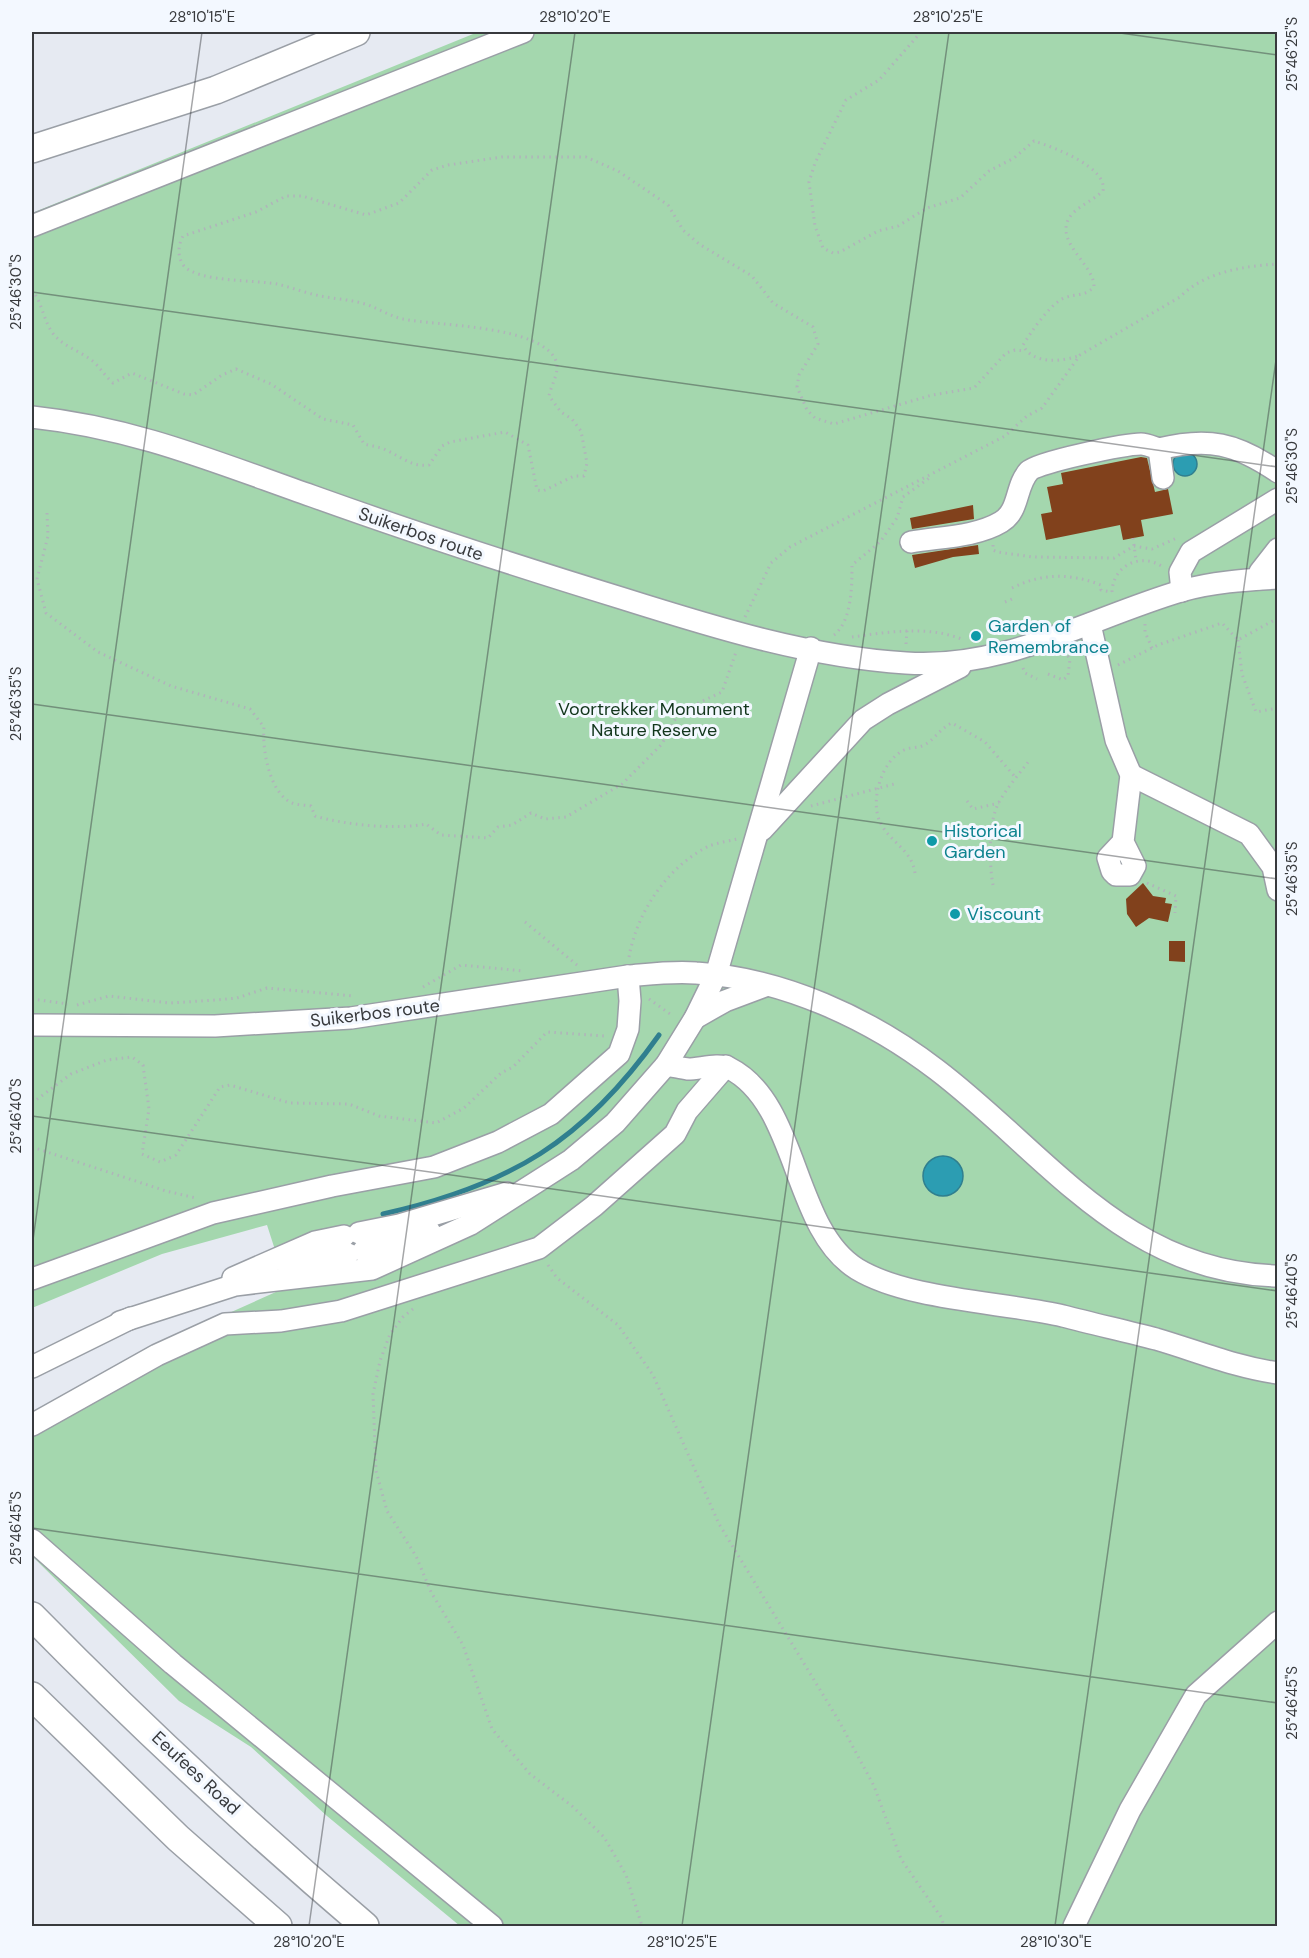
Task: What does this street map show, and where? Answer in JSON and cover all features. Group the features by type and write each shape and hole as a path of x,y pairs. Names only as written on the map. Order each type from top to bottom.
{"main road":[{"path":"32,149 216,90 356,32"},
{"name":"Eeufees Road","path":"32,1616 314,1883 366,1926"},
{"path":"36,1703 178,1838 278,1926"}],"street":[{"path":"32,226 523,32"},
{"name":"Suikerbos route","path":"32,417 90,424 147,437 416,533 720,629 837,654 923,664 978,652"},
{"path":"911,542 985,529 1002,522 1013,510 1023,479 1030,469 1142,444 1159,449 1188,442 1221,443 1261,460 1278,472"},
{"path":"1159,449 1163,478"},
{"path":"1182,591 1180,572 1191,552 1277,500"},
{"path":"1268,578 1260,572 1278,549"},
{"path":"747,844 863,720 978,652 1018,649 1182,591 1268,578"},
{"path":"1090,624 1116,740 1131,775 1123,842 1134,861 1132,871"},
{"path":"120,1322 235,1285 372,1269 471,1224 571,1160 615,1123 666,1065 688,1020 716,975 747,844 811,648"},
{"path":"1131,775 1249,834 1273,867 1278,890"},
{"name":"Suikerbos route","path":"32,1025 215,1026 351,1018 628,976 664,973 716,975 765,986 845,1014 896,1041 977,1104 1063,1183 1098,1210 1143,1239 1222,1270 1278,1276"},
{"path":"32,1279 213,1214 332,1186 434,1167 498,1142 551,1114 619,1054 625,1037 630,1001 628,976"},
{"path":"688,1020 725,1001 765,986"},
{"path":"666,1065 688,1069 726,1066 753,1084 783,1135 813,1213 831,1248 857,1269 899,1287 1060,1316 1157,1340 1243,1368 1278,1373"},
{"path":"32,1425 157,1355 225,1324 281,1321 341,1311 538,1248 594,1206 675,1134 687,1111 726,1066"},
{"path":"32,1367 120,1322 279,1260 315,1242 353,1244 536,1184"},
{"path":"32,1540 173,1664 492,1926"},
{"path":"1074,1926 1130,1810 1197,1695 1278,1622"}],"path":[{"path":"921,32 879,80 854,93 839,111 814,163 809,182 818,239 822,248 833,254 840,252 878,231 898,226 927,208 960,198 989,171 1014,158 1034,141 1051,146 1084,163 1101,177 1104,185 1103,191 1072,215 1067,223 1068,237 1074,253 1094,280 1094,287 1086,294 1064,298 1053,305 1023,345 1025,351"},
{"path":"32,290 39,302 43,318 58,340 96,364 100,373 113,383 132,373 193,395 222,375 236,369 271,384 323,419 353,425 364,444 385,449 408,463 420,466 429,465 442,446 450,442 505,432 528,445 537,490 543,491 574,476 584,476 587,463 581,431 572,419 561,412 549,396 557,370 556,360 547,350 523,337 509,333 482,327 401,319 374,307 342,298 296,291 275,284 224,280 189,270 184,266 179,255 179,244 183,236 256,212 286,196 302,196 366,215 399,202 414,190 432,170 448,165 502,157 586,157 618,171 668,206 683,230 699,244 752,276 773,303 813,327 818,344 799,375 796,387 807,410 815,418 834,424 932,395 974,388 1006,353 1015,350 1025,351 1044,359 1070,360 1202,281 1240,267 1278,264"},
{"path":"743,627 771,563 790,547 1005,436 1027,416 1042,408 1080,355"},
{"path":"811,648 838,634 852,588 852,565 880,542 897,518 903,497 939,472"},
{"path":"47,513 48,536 37,579 46,613 98,652 171,686 250,710 264,727 262,745 270,776 282,794 291,803 311,806 315,816 332,821 408,828 426,824 441,835 488,838 498,827 512,825 531,813 545,819 566,817 622,784 662,744 679,712 722,692 736,651"},
{"path":"997,538 993,550 1033,557 1114,558 1134,546 1152,549 1182,535"},
{"path":"1133,538 1136,560"},
{"path":"1115,603 1112,592 1115,578 1120,570 1136,560 1152,561 1167,570"},
{"path":"1012,588 1034,578 1064,576 1081,577 1101,585 1101,590 1112,592"},
{"path":"1005,602 1012,599"},
{"path":"1238,640 1278,618"},
{"path":"1152,621 1145,621 1145,632 1152,648"},
{"path":"1100,673 1152,648 1222,623 1238,640 1242,674 1256,712 1278,708"},
{"path":"837,654 840,645 849,637 896,631 954,636 978,652"},
{"path":"1048,674 1063,680 1068,676 1070,659 1066,655"},
{"path":"1025,673 1037,679"},
{"path":"915,873 910,857 880,823 877,789 880,777 898,754 922,746 952,723 986,742 1016,778"},
{"path":"993,885 989,868 992,825 999,802 1029,760"},
{"path":"811,806 898,783"},
{"path":"967,801 973,809 999,802"},
{"path":"688,1020 628,976 632,940 641,916 677,867 710,846 747,844"},
{"path":"1132,871 1142,881 1176,896 1175,913"},
{"path":"525,922 579,967 568,967"},
{"path":"417,991 461,965 532,972"},
{"path":"32,999 71,1005 109,996 170,1003 237,998 267,988 357,996"},
{"path":"32,1103 70,1074 107,1060 132,1057 143,1065 149,1108 142,1154 160,1161 176,1155 220,1087 230,1085 290,1102 349,1104 379,1116 436,1123 464,1108 501,1073 513,1067 547,1032 625,1037"},
{"path":"32,1147 166,1191 205,1199"},
{"path":"538,1248 557,1278 618,1325 653,1375 719,1524 839,1721 874,1786 901,1859 941,1917 944,1926"},
{"path":"417,1307 403,1317 390,1334 380,1361 374,1394 376,1471 387,1510 416,1556 431,1592 463,1646 492,1729 530,1774 572,1806 604,1837 626,1875 642,1926"}],"green space":[{"name":"Voortrekker Monument Nature Reserve","path":"478,32 1277,32 1277,1926 460,1926 327,1816 251,1747 179,1701 32,1556 32,1413 200,1326 287,1287 267,1225 162,1254 32,1308 32,213"}],"water":[{"path":"1185,452 1193,456 1197,464 1193,472 1185,476 1177,472 1173,464 1177,456"},
{"path":"943,1156 951,1157 957,1162 962,1168 962,1184 957,1190 951,1195 943,1196 935,1195 929,1190 924,1184 923,1176 924,1168 929,1162 935,1157"}],"building":[{"path":"1141,457 1147,458 1155,492 1168,489 1173,514 1141,520 1144,536 1123,540 1120,525 1046,540 1041,514 1052,512 1047,487 1063,484 1061,473"},
{"path":"973,505 974,519 912,529 910,518"},
{"path":"978,545 979,554 953,557 915,568 912,555"},
{"path":"1143,883 1153,896 1166,898 1165,903 1172,904 1168,922 1149,918 1136,927 1127,914 1126,899"},
{"path":"1169,941 1185,941 1185,962 1169,961"}],"waterway":[{"path":"383,1214 428,1203 469,1189 506,1173 540,1154 572,1131 602,1104 631,1072 659,1035"}],"place":[{"name":"Garden of Remembrance","path":"976,636"},
{"name":"Historical Garden","path":"932,841"},
{"name":"Viscount","path":"955,914"}]}
